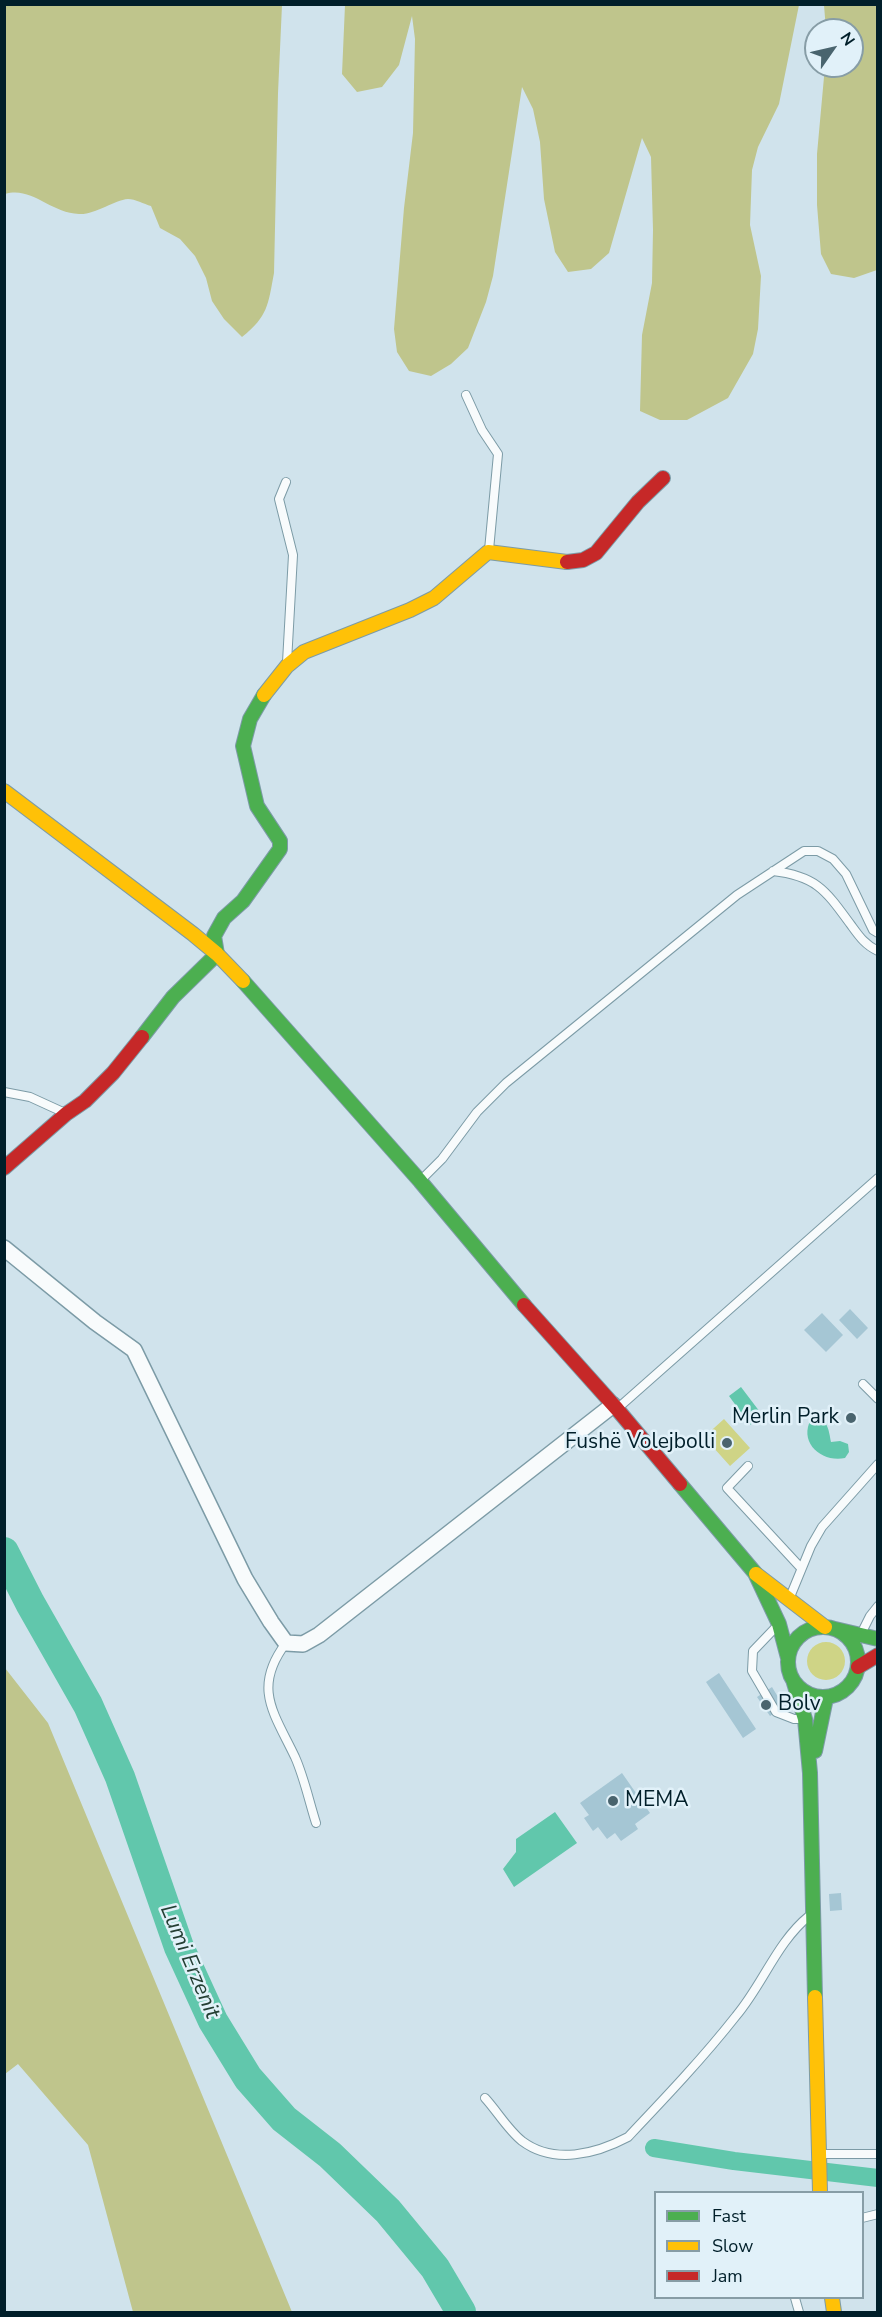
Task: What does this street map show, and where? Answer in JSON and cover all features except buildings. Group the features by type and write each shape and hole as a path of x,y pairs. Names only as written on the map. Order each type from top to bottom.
{"main road":[{"path":"217,954 214,936 224,918 243,901 280,849 280,841 257,806 243,746 250,719 257,705 269,686 287,666 304,652 410,610 434,598 488,552 569,562 583,560 596,553 638,502 663,478"},
{"path":"4,791 217,954 420,1181 755,1574 779,1624 788,1658 789,1673 805,1719 810,1773 820,2191"},
{"path":"4,1168 66,1114 85,1101 113,1073 173,997 217,954"},
{"path":"755,1574 852,1642 856,1651 858,1667 849,1686 841,1693 826,1698 811,1696 794,1683"},
{"path":"788,1658 793,1643 800,1635 814,1628 830,1628 878,1639"},
{"path":"858,1667 878,1655"},
{"path":"810,1773 826,1698"}],"street":[{"path":"4,1248 134,1350 245,1579 286,1643 303,1644 319,1635 615,1407"}],"lane":[{"path":"466,395 482,430 498,454 488,552"},
{"path":"286,482 279,499 293,555 287,666"},
{"path":"420,1181 436,1167 477,1112 506,1083 737,895 804,851 818,850 833,859 846,874 873,930 878,933"},
{"path":"773,871 794,873 820,887 832,899 860,938 868,946 878,951"},
{"path":"4,1092 30,1096 66,1114"},
{"path":"615,1407 878,1178"},
{"path":"863,1384 878,1399"},
{"path":"789,1598 822,1527 878,1464"},
{"path":"748,1466 727,1488 801,1568"},
{"path":"861,1635 870,1616 878,1606"},
{"path":"779,1624 753,1651 752,1671 776,1712 794,1719 805,1719"},
{"path":"286,1643 274,1659 268,1677 269,1701 277,1724 296,1759 316,1823"},
{"path":"485,2098 521,2140 538,2151 563,2157 610,2147 628,2137 737,2016 763,1979 785,1940 813,1913"},
{"path":"818,2158 878,2154"}],"shaded area":[{"path":"5,4 282,5 274,273 262,316 242,337 224,319 212,301 206,278 195,256 180,239 160,228 151,206 128,199 79,214 69,213 24,194 5,194"},
{"path":"345,5 799,5 779,104 758,147 752,170 750,225 761,276 758,329 753,354 728,398 687,420 660,420 640,411 642,335 652,283 651,157 642,138 609,253 591,269 568,272 555,252 544,199 540,142 533,109 522,87 493,276 486,302 468,348 451,364 431,376 409,371 397,352 394,329 413,133 415,39 412,16 399,65 382,87 357,92 342,74"},
{"path":"824,5 877,5 877,270 854,278 831,274 821,254 817,205 817,154 824,78 864,78 864,18 825,18"},
{"path":"741,1387 763,1416 750,1425 729,1396"},
{"path":"816,1417 825,1423 831,1442 840,1441 848,1444 849,1452 845,1458 828,1457 814,1449 808,1436 808,1428 811,1419"},
{"name":"Fushë Volejbolli","path":"724,1419 750,1448 730,1466 704,1437"},
{"path":"826,1642 833,1643 839,1648 844,1654 844,1668 839,1674 833,1679 826,1680 819,1679 813,1674 808,1668 807,1661 808,1654 813,1648 819,1643"},
{"path":"5,1668 48,1723 292,2312 133,2312 88,2145 18,2064 5,2074"},
{"path":"555,1812 577,1843 514,1887 503,1869 516,1852 516,1839"}],"waterway":[{"name":"Lumi Erzenit","path":"4,1552 88,1705 120,1777 179,1947 213,2021 248,2078 284,2119 330,2155 388,2211 435,2268 461,2312"},
{"path":"654,2148 734,2161 878,2178"}],"traffic: fast":[{"path":"142,1037 173,997 217,954 214,936 224,918 243,901 280,849 280,841 257,806 243,746 250,719 264,695"},
{"path":"243,981 420,1181 524,1305"},
{"path":"680,1484 755,1573 779,1624 788,1658"},
{"path":"830,1627 843,1633 852,1642 856,1648 858,1662 856,1676 848,1687 837,1695 816,1697 798,1687 790,1676 788,1655 798,1637 809,1629 830,1627"},
{"path":"835,1629 878,1639"},
{"path":"794,1683 805,1719 810,1773 815,1997"},
{"path":"815,1751 826,1698"}],"traffic: slow":[{"path":"264,695 287,666 304,652 410,610 434,598 488,552 567,562"},
{"path":"4,791 193,934 217,954 243,981"},
{"path":"756,1574 825,1627"},
{"path":"815,1997 820,2191"},
{"path":"832,2299 834,2312"}],"traffic: jam":[{"path":"567,562 583,560 596,553 638,502 663,478"},
{"path":"4,1168 66,1114 85,1101 113,1073 142,1037"},
{"path":"524,1305 680,1484"},
{"path":"858,1667 878,1655"}],"place":[{"name":"Merlin Park","path":"851,1418"},
{"name":"Fushë Volejbolli","path":"727,1443"},
{"name":"Bolv","path":"766,1705"},
{"name":"MEMA","path":"613,1801"}]}
